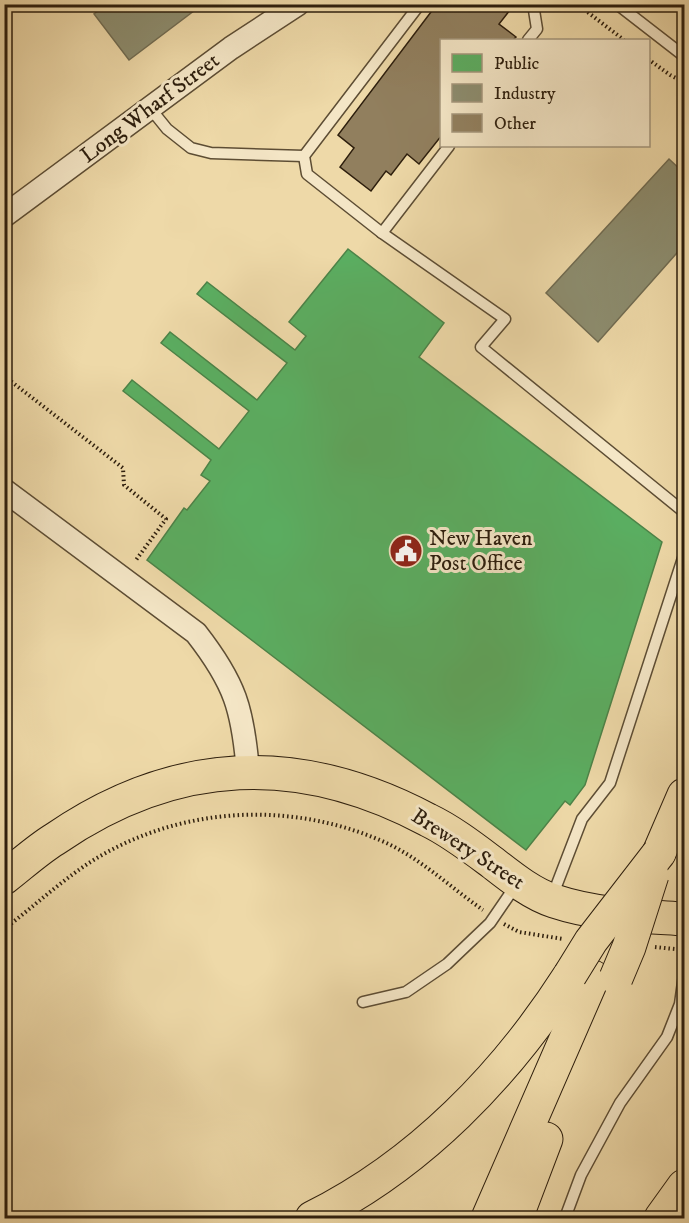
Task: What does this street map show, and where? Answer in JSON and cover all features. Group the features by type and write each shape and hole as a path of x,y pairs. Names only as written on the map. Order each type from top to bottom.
{"main road":[{"name":"Brewery Street","path":"4,878 55,839 106,808 144,792 205,775 248,772 286,774 335,783 379,796 431,821 518,882 551,900 603,913 684,919"},
{"path":"312,1218 389,1172 473,1100 523,1042 629,947 659,853 684,795"},
{"path":"516,1218 593,977 591,941 659,853"},
{"path":"488,1218 593,977"},
{"path":"661,1218 684,1186"}],"street":[{"name":"Long Wharf Street","path":"4,216 231,48 298,4"},
{"path":"4,490 196,633 216,659 239,705 245,735 248,772"}],"lane":[{"path":"420,4 304,156 307,174 382,233 505,319 482,347 684,512"},
{"path":"529,39 537,29 533,4"},
{"path":"617,4 684,56"},
{"path":"150,108 167,129 191,148 211,153 304,156"},
{"path":"382,233 448,147"},
{"path":"551,900 582,819 610,783 684,555"},
{"path":"363,1002 406,992 447,964 474,940 494,917 518,882"},
{"path":"565,1218 581,1175 620,1103 667,1037 680,1004 684,975"}],"path":[{"path":"577,4 623,39"},
{"path":"650,60 684,82"},
{"path":"4,376 123,468 124,485 166,519 136,560"},
{"path":"4,929 101,855 128,842 176,824 209,817 248,814 291,816 324,822 384,842 440,877 494,917 519,932 568,940"},
{"path":"650,947 684,950"}],"building: Public":[{"name":"New Haven Post Office","path":"348,249 444,323 419,357 662,542 585,785 570,805 565,801 526,850 147,560 184,508 187,510 210,481 201,475 211,460 123,391 132,380 219,449 249,411 161,343 170,332 257,400 287,363 197,294 207,282 295,350 306,336 289,322"}],"building: Industry":[{"path":"107,4 203,4 129,60 94,14"},
{"path":"669,159 684,173 684,245 598,342 546,293"}],"building: Other":[{"path":"437,4 504,4 510,10 499,24 516,37 514,39 440,39 440,138 419,164 407,154 391,175 386,171 371,191 340,167 354,148 338,135"}],"place":[{"name":"New Haven Post Office","path":"406,551"}]}
